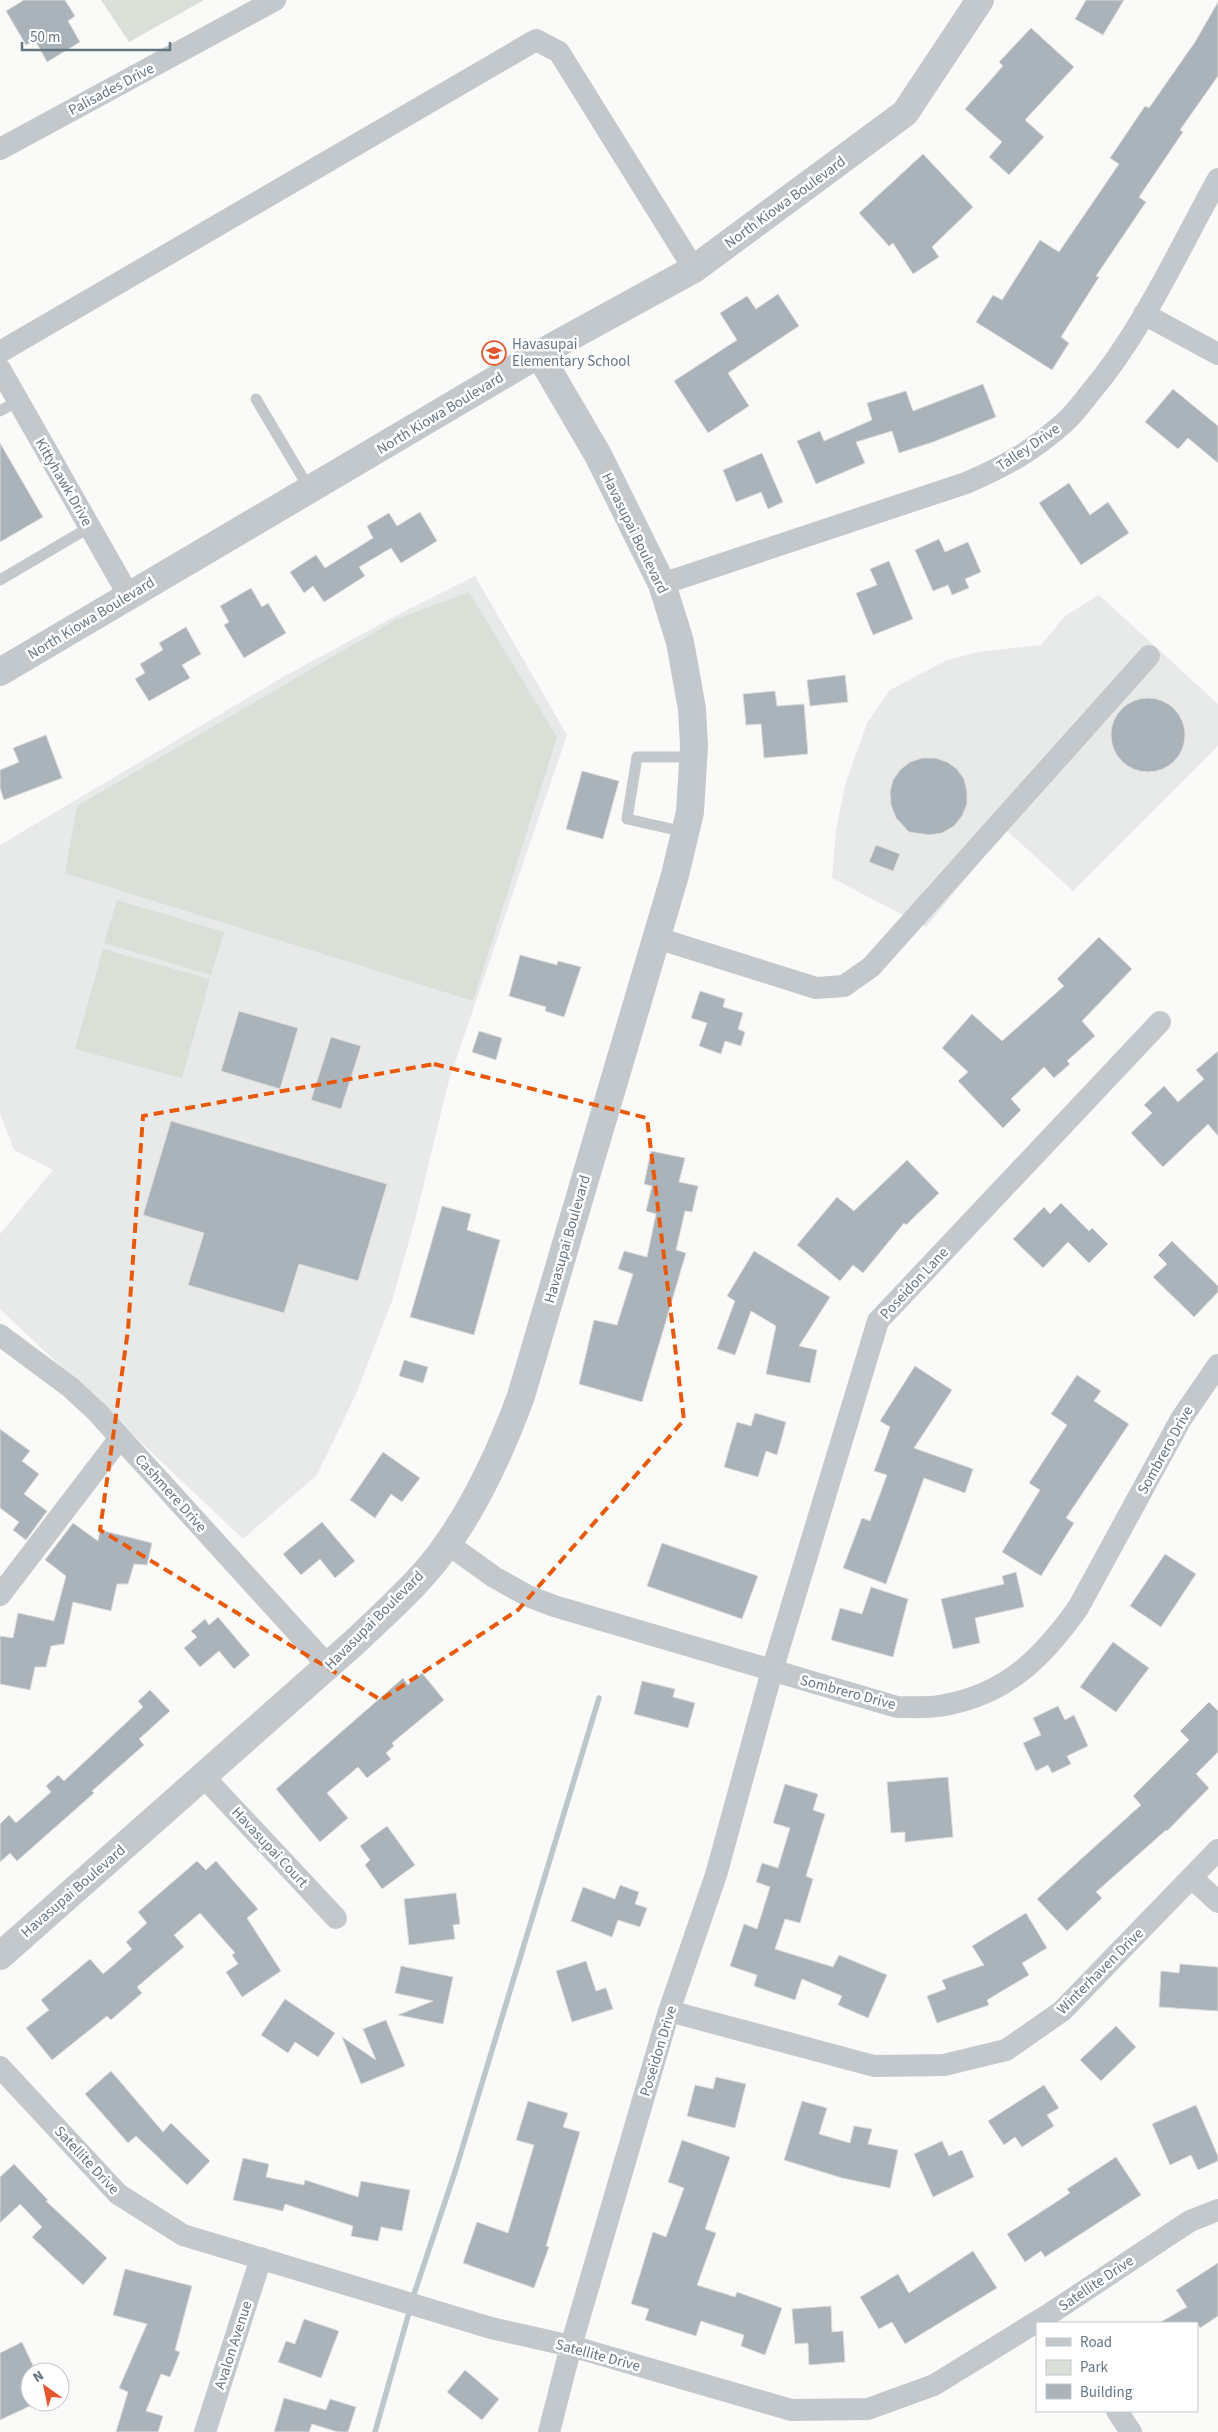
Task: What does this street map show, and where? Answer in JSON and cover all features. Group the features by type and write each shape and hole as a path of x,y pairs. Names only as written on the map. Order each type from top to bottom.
{"street":[{"name":"Palisades Drive","path":"0,149 275,0"},
{"name":"North Kiowa Boulevard","path":"0,672 539,354 694,269 905,113 980,0"},
{"path":"0,352 536,40 559,52 694,269"},
{"name":"Talley Drive","path":"662,584 966,484 1009,464 1067,420 1098,383 1144,314 1218,179"},
{"path":"1144,314 1218,354"},
{"name":"Havasupai Boulevard","path":"0,1956 328,1666 398,1601 448,1544 494,1462 521,1396 686,832 690,812 693,757 692,709 685,662 662,584 598,456 539,354"},
{"name":"Kittyhawk Drive","path":"0,369 9,406 90,527 129,596"},
{"path":"656,938 816,988 844,986 871,967 1149,656"},
{"name":"Poseidon Lane","path":"772,1671 878,1321 1160,1022"},
{"name":"Cashmere Drive","path":"0,1335 70,1387 120,1438 328,1666"},
{"name":"Sombrero Drive","path":"448,1544 494,1577 528,1596 642,1633 897,1707 937,1707 963,1701 987,1694 1008,1682 1022,1672 1060,1634 1078,1608 1182,1419 1207,1378 1218,1365"},
{"path":"0,1595 120,1438"},
{"name":"Poseidon Drive","path":"549,2432 571,2346 669,2011 716,1875 772,1671"},
{"name":"Havasupai Court","path":"204,1776 336,1918"},
{"name":"Winterhaven Drive","path":"669,2011 874,2066 944,2065 1006,2050 1062,2011 1218,1850"},
{"path":"1192,1878 1218,1902"},
{"name":"Satellite Drive","path":"0,2066 118,2194 183,2235 491,2328 571,2346 791,2410 868,2409 934,2385 1036,2328"},
{"name":"Satellite Drive","path":"1054,2318 1190,2222 1218,2210"},
{"name":"Avalon Avenue","path":"205,2432 261,2258"},
{"path":"1118,2412 1131,2432"}],"lane":[{"path":"256,399 310,490"},
{"path":"0,580 90,527"},
{"path":"686,832 627,819 637,757 693,757"}],"highlighted area":[{"path":"434,1064 647,1118 684,1420 518,1610 381,1700 100,1530 128,1330 143,1116"}],"shaded area":[{"path":"475,576 567,735 449,1080 415,1220 392,1301 356,1394 317,1475 243,1539 0,1309 0,1234 53,1170 14,1150 0,1113 0,845 283,677 399,614"},
{"path":"1099,595 1218,704 1218,746 1073,891 1006,830 926,927 832,878 836,829 846,782 867,723 890,690 947,660 978,652 1041,645 1065,616"}],"green space":[{"path":"101,0 204,0 129,42"},
{"path":"469,592 557,737 473,1001 65,873 77,806 397,619"},
{"path":"117,900 224,932 211,975 104,943"},
{"path":"103,949 210,979 182,1078 75,1049"}],"building":[{"path":"24,0 65,0 75,16 68,21 80,42 47,62 35,40 26,45 6,11"},
{"path":"1086,0 1124,0 1103,35 1075,19"},
{"path":"1218,2 1218,76 1180,130 1183,132 1139,197 1146,202 1096,276 1099,277 1061,337 1069,343 1052,370 976,322 993,295 1002,300 1040,240 1059,252 1119,164 1110,158 1145,106 1149,108 1195,42"},
{"path":"1031,28 1074,67 1025,120 1044,137 1009,175 989,157 1002,142 965,109 1003,66 999,62"},
{"path":"923,154 973,207 932,247 939,257 913,274 893,243 889,246 859,213"},
{"path":"778,294 799,326 728,373 749,406 708,433 674,381 737,340 720,313 747,296 756,309"},
{"path":"983,384 996,417 933,442 899,453 892,431 856,442 865,463 816,484 797,441 820,431 824,441 872,420 867,403 906,391 913,411"},
{"path":"1173,389 1218,426 1218,463 1188,438 1178,449 1145,422"},
{"path":"0,443 43,517 0,542"},
{"path":"762,453 783,502 768,509 761,492 736,502 723,470"},
{"path":"1069,483 1090,515 1108,502 1129,533 1081,565 1039,503"},
{"path":"420,512 437,541 401,563 391,548 359,567 365,576 324,602 313,586 304,593 290,572 316,555 325,568 373,538 367,526 389,513 397,526"},
{"path":"939,539 945,552 968,542 981,572 965,579 969,588 952,595 948,585 933,591 915,550"},
{"path":"889,561 913,619 873,635 856,593 877,585 870,569"},
{"path":"251,588 262,607 268,603 286,633 244,658 224,625 229,622 220,606"},
{"path":"186,627 201,654 182,665 190,678 149,701 135,679 145,673 140,664 163,650 159,643"},
{"path":"845,675 848,702 810,706 807,680"},
{"path":"775,691 777,706 804,704 808,754 764,758 761,724 746,725 743,694"},
{"path":"1141,698 1155,698 1169,704 1179,714 1185,728 1185,742 1179,756 1169,766 1155,772 1141,772 1127,766 1117,756 1111,742 1111,728 1117,714 1127,704"},
{"path":"46,735 62,778 4,800 0,788 0,770 19,762 13,748"},
{"path":"922,758 935,758 947,762 957,769 964,779 967,804 962,816 954,826 942,833 929,835 909,832 896,818 891,805 890,792 893,780 900,770 910,762"},
{"path":"582,771 619,781 603,839 566,829"},
{"path":"876,845 900,854 893,871 869,862"},
{"path":"1099,937 1132,969 1082,1021 1095,1036 1067,1061 1070,1064 1054,1078 1044,1067 1011,1099 1021,1110 1003,1128 958,1081 968,1072 942,1048 972,1014 1002,1041 1064,986 1057,979"},
{"path":"520,955 557,965 558,961 581,967 564,1017 545,1011 546,1007 509,996"},
{"path":"700,991 725,999 723,1007 743,1013 738,1029 745,1032 741,1046 725,1041 721,1054 699,1046 707,1023 691,1018"},
{"path":"239,1011 298,1028 280,1089 221,1071"},
{"path":"479,1031 502,1038 496,1060 472,1052"},
{"path":"331,1037 361,1046 341,1109 311,1100"},
{"path":"1218,1051 1218,1136 1208,1124 1163,1167 1131,1133 1152,1113 1144,1105 1164,1086 1178,1102 1204,1079 1196,1070"},
{"path":"171,1121 387,1184 358,1281 299,1264 284,1313 188,1285 204,1233 143,1215"},
{"path":"651,1151 685,1158 679,1182 698,1186 692,1212 685,1211 676,1250 686,1253 642,1402 579,1384 594,1320 617,1325 633,1274 618,1269 624,1251 647,1257 656,1214 646,1211 652,1186 644,1184"},
{"path":"907,1160 939,1193 906,1225 904,1223 863,1273 853,1265 840,1281 797,1245 837,1197 854,1211"},
{"path":"1061,1203 1089,1231 1092,1228 1108,1244 1089,1263 1068,1242 1043,1268 1013,1239 1044,1207 1050,1214"},
{"path":"442,1206 471,1214 467,1230 500,1240 474,1335 410,1317"},
{"path":"1172,1241 1218,1286 1218,1292 1194,1317 1153,1277 1167,1264 1158,1255"},
{"path":"754,1251 830,1297 799,1346 817,1350 810,1383 766,1374 776,1326 751,1311 735,1355 717,1349 735,1301 727,1296"},
{"path":"404,1360 428,1367 423,1383 399,1376"},
{"path":"915,1366 952,1390 914,1448 973,1469 965,1493 924,1478 886,1584 843,1568 862,1518 870,1521 887,1475 874,1471 890,1427 880,1421"},
{"path":"1077,1375 1101,1391 1094,1401 1129,1424 1066,1518 1074,1523 1041,1576 1002,1552 1040,1490 1029,1483 1067,1425 1051,1414"},
{"path":"755,1413 786,1422 777,1455 766,1451 758,1477 724,1467 737,1422 751,1426"},
{"path":"0,1429 30,1451 22,1461 39,1474 24,1494 47,1511 26,1540 13,1530 19,1522 0,1508"},
{"path":"383,1452 420,1478 402,1502 391,1494 375,1518 350,1500"},
{"path":"322,1522 355,1561 335,1578 320,1559 301,1575 283,1554"},
{"path":"73,1523 98,1541 100,1530 152,1543 147,1565 134,1564 128,1584 117,1584 111,1611 73,1602 64,1644 51,1646 46,1667 35,1667 30,1690 0,1684 0,1636 13,1638 18,1613 54,1621 66,1576 45,1560"},
{"path":"662,1543 758,1576 742,1619 647,1586"},
{"path":"1165,1554 1196,1574 1161,1627 1130,1606"},
{"path":"1016,1572 1024,1607 975,1618 980,1643 953,1649 941,1599 1004,1584 1002,1576"},
{"path":"871,1587 908,1599 893,1657 831,1640 840,1608 862,1614"},
{"path":"218,1617 250,1655 234,1669 219,1651 200,1667 184,1648 197,1637 191,1631 205,1619 209,1625"},
{"path":"1113,1642 1149,1668 1116,1712 1080,1687"},
{"path":"422,1673 444,1700 392,1743 394,1746 386,1753 391,1759 367,1778 358,1767 327,1793 348,1818 320,1842 276,1789 403,1678 408,1685"},
{"path":"642,1681 675,1689 673,1697 695,1703 688,1728 634,1714"},
{"path":"150,1690 170,1711 139,1739 144,1745 92,1791 94,1793 17,1861 10,1853 0,1862 0,1824 9,1815 16,1823 51,1792 46,1786 58,1775 64,1781 143,1707 138,1701"},
{"path":"1209,1702 1218,1711 1218,1752 1196,1774 1209,1788 1167,1831 1096,1892 1102,1898 1067,1931 1037,1899 1141,1805 1133,1796 1189,1740 1180,1731"},
{"path":"1058,1706 1065,1720 1074,1715 1088,1746 1067,1756 1071,1764 1052,1773 1048,1765 1036,1771 1023,1743 1041,1735 1033,1718"},
{"path":"948,1777 953,1837 905,1842 905,1832 891,1833 887,1782"},
{"path":"785,1784 818,1794 813,1810 825,1814 806,1876 813,1879 800,1923 785,1919 775,1949 833,1967 839,1955 887,1975 868,2018 838,2005 842,1996 802,1979 795,2000 754,1986 757,1975 730,1966 744,1924 757,1929 770,1887 756,1882 762,1863 778,1868 790,1828 773,1823"},
{"path":"387,1826 415,1865 382,1889 365,1865 370,1860 360,1846"},
{"path":"197,1861 206,1870 216,1861 258,1909 247,1918 281,1971 242,1997 226,1972 238,1964 232,1955 235,1953 200,1913 174,1935 184,1947 137,1987 142,1993 111,2020 107,2016 52,2060 26,2028 49,2010 41,2000 90,1959 103,1974 132,1949 126,1942 147,1923 138,1912"},
{"path":"620,1885 639,1892 635,1904 647,1908 640,1927 618,1920 612,1937 571,1921 583,1887 615,1899"},
{"path":"456,1893 460,1924 453,1925 455,1939 409,1945 404,1899"},
{"path":"1026,1913 1047,1948 1022,1963 1029,1975 987,2000 989,2005 937,2023 927,1996 946,1989 942,1980 984,1965 972,1946"},
{"path":"586,1961 596,1991 606,1988 613,2009 572,2022 556,1971"},
{"path":"1180,1964 1218,1967 1218,2011 1159,2007 1161,1971 1179,1973"},
{"path":"401,1966 453,1977 443,2024 398,2015 433,2001 395,1993"},
{"path":"285,1999 335,2033 318,2057 295,2042 288,2053 261,2035"},
{"path":"386,2020 405,2066 361,2084 342,2037 376,2060 363,2029"},
{"path":"1116,2026 1136,2047 1101,2081 1080,2060"},
{"path":"111,2071 163,2132 171,2123 210,2161 187,2185 136,2136 128,2143 85,2094"},
{"path":"716,2077 746,2084 735,2128 687,2116 695,2085 713,2089"},
{"path":"1044,2085 1059,2108 1047,2115 1054,2126 1022,2147 1015,2137 1004,2145 988,2121"},
{"path":"528,2101 568,2113 563,2127 580,2132 546,2246 549,2247 534,2288 463,2263 477,2222 508,2233 534,2145 516,2140"},
{"path":"802,2101 827,2108 819,2134 850,2143 854,2126 872,2129 868,2144 898,2150 890,2188 842,2178 784,2160"},
{"path":"1196,2105 1218,2156 1218,2161 1198,2170 1191,2155 1170,2165 1152,2124"},
{"path":"682,2140 730,2157 705,2229 716,2233 697,2285 735,2297 737,2292 782,2308 765,2355 741,2346 744,2335 701,2321 696,2336 645,2320 649,2309 631,2304 653,2232 666,2237 684,2188 668,2182"},
{"path":"942,2141 949,2156 962,2150 974,2177 933,2197 914,2154"},
{"path":"1116,2157 1141,2195 1045,2257 1041,2251 1025,2262 1007,2234 1070,2193 1067,2189"},
{"path":"243,2158 269,2164 266,2177 304,2185 305,2180 358,2197 361,2181 410,2190 402,2231 381,2227 378,2241 351,2236 353,2226 285,2204 283,2211 233,2200"},
{"path":"14,2164 48,2200 46,2201 107,2258 83,2285 32,2237 42,2227 20,2204 0,2223 0,2177"},
{"path":"973,2251 997,2288 905,2344 892,2322 879,2329 860,2297 898,2274 909,2293"},
{"path":"1218,2263 1218,2316 1200,2328 1198,2322 1161,2322 1187,2307 1176,2290"},
{"path":"125,2269 192,2286 175,2350 180,2352 170,2377 161,2374 146,2411 163,2416 158,2432 116,2432 128,2392 119,2388 147,2324 113,2315"},
{"path":"831,2306 832,2332 843,2331 845,2362 809,2365 808,2343 795,2344 792,2309"},
{"path":"304,2319 339,2331 321,2378 278,2362 286,2341 295,2344"},
{"path":"22,2342 31,2362 20,2362 20,2411 0,2420 0,2353"},
{"path":"465,2370 499,2399 482,2420 447,2392"},
{"path":"284,2398 326,2410 330,2399 356,2407 348,2432 338,2432 312,2424 309,2432 274,2432"}],"waterway":[{"path":"412,2300 455,2172 599,1698"},
{"path":"375,2432 410,2309"}],"place":[{"name":"Havasupai Elementary School","path":"494,353"}]}
